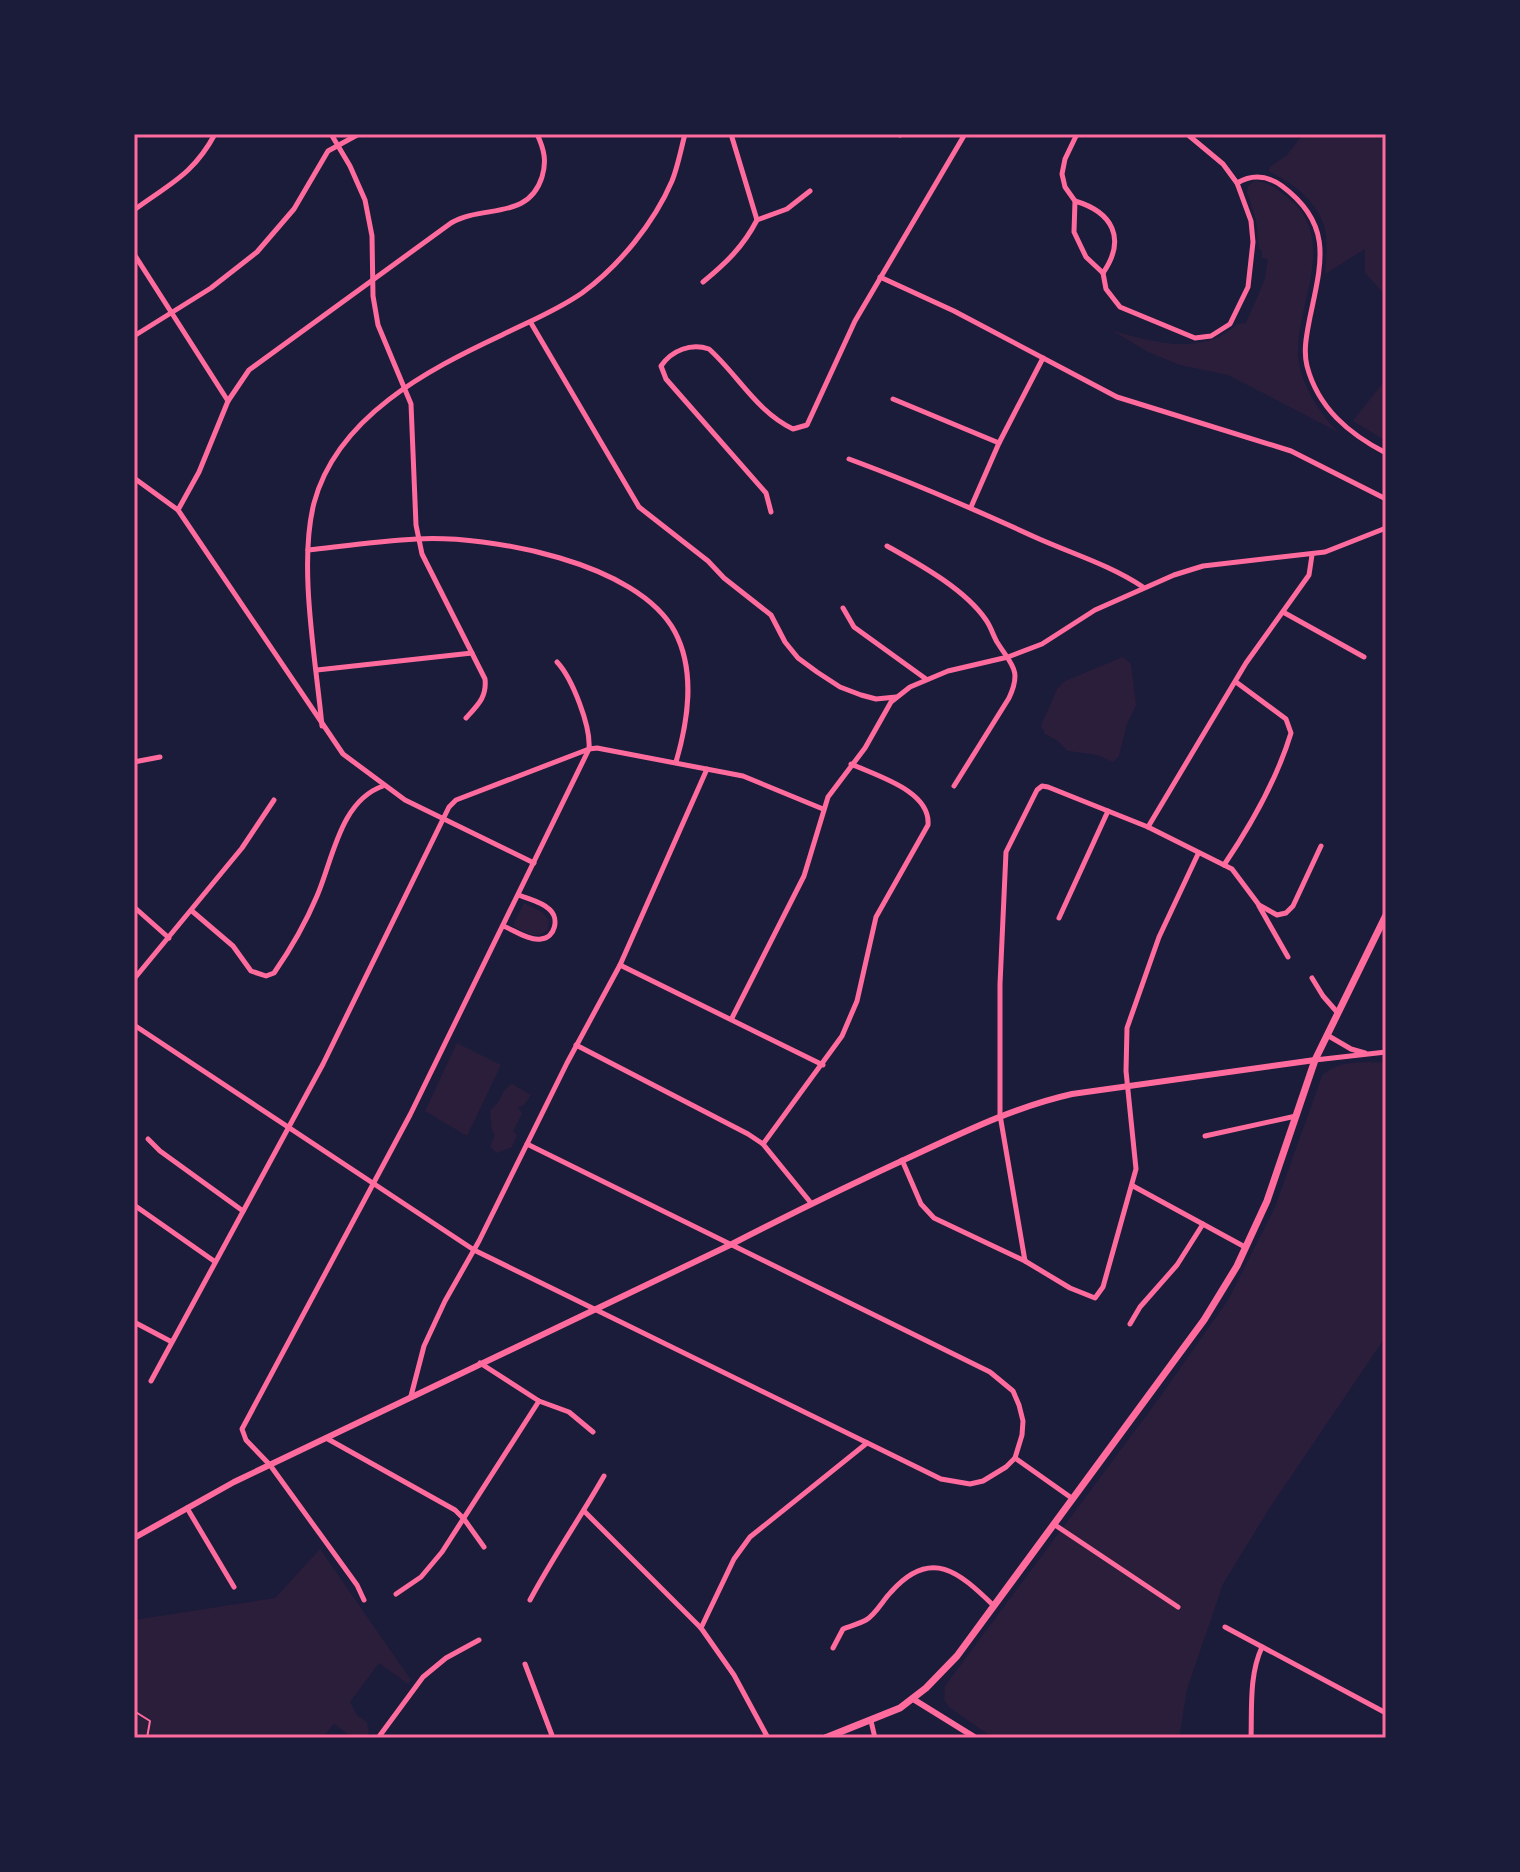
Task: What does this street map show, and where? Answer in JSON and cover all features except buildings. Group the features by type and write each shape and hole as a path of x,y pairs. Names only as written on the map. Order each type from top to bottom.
{"main road":[{"path":"825,1738 871,1721 913,1699 957,1656 1204,1320 1246,1247 1272,1190 1315,1060 1386,915"}],"street":[{"path":"134,210 173,185 196,163 215,134"},
{"path":"331,134 365,200 372,236 373,296 378,325 404,387 413,418 418,539 428,568 485,679 486,691 466,718"},
{"path":"134,336 230,275 257,252 294,209 328,151 359,134"},
{"path":"178,510 199,472 228,401 249,370 463,216 510,209 527,202 534,194 545,160 537,134"},
{"path":"322,726 308,550 313,506 327,469 349,437 404,387 501,335 531,323 583,292 626,251 669,188 685,134"},
{"path":"731,134 757,220"},
{"path":"771,512 766,493 666,379 661,366 668,356 681,350 697,345 709,349 760,406 780,422 793,429 807,425 855,321 965,134"},
{"path":"1077,134 1065,159 1062,174 1065,187 1075,201 1074,232 1079,246 1103,273 1106,289 1120,307 1195,338 1222,331 1230,324 1241,304 1252,266 1251,221 1237,183 1223,164 1187,134"},
{"path":"1237,183 1257,176 1277,182 1299,199 1312,216 1319,231 1319,260 1318,282 1306,336 1306,363 1315,388 1329,410 1349,432 1386,453"},
{"path":"703,282 731,259 757,220 787,209 810,191"},
{"path":"1075,201 1091,205 1112,226 1114,253 1103,273"},
{"path":"134,254 228,401"},
{"path":"880,277 954,311 1117,397 1291,451 1386,499"},
{"path":"531,323 639,507 771,615 785,642 798,658 817,672 840,687 861,695 876,699 897,697"},
{"path":"971,507 999,443 1043,358"},
{"path":"893,399 999,443"},
{"path":"849,459 971,507 1122,573 1144,587"},
{"path":"134,478 178,510 343,754 405,800 534,863"},
{"path":"732,1018 804,876 828,797 865,748 891,702 910,687 948,671 1008,657 1042,644 1095,610 1144,587 1203,566 1312,555 1386,526"},
{"path":"308,550 418,539 472,541 527,549 601,574 647,599 677,634 687,670 687,713 676,762"},
{"path":"887,546 924,567 971,604 987,621 1016,670 1016,684 954,786"},
{"path":"1148,827 1246,663 1309,575 1312,555"},
{"path":"843,608 854,627 927,680"},
{"path":"1283,612 1364,657"},
{"path":"317,670 472,653"},
{"path":"364,1600 357,1585 270,1465 246,1440 242,1429 410,1115 589,749 587,730 569,679 557,662"},
{"path":"1224,865 1244,835 1291,733 1286,719 1236,682"},
{"path":"151,1381 323,1064 449,807 466,795 589,749 676,762 758,780 823,809"},
{"path":"134,762 160,757"},
{"path":"763,1144 842,1036 854,1011 878,911 929,821 925,806 918,797 851,764"},
{"path":"411,1396 424,1346 445,1301 620,965 707,769"},
{"path":"192,911 233,946 251,971 266,976 274,973 312,907 345,823 359,801 383,786"},
{"path":"1025,1261 1000,1115 1000,984 1005,857 1010,842 1041,787 1048,787 1148,827 1232,869 1259,905 1288,957"},
{"path":"134,979 257,828 274,800"},
{"path":"1059,918 1108,811"},
{"path":"1259,905 1274,914 1289,911 1321,846"},
{"path":"902,1160 921,1204 934,1218 1095,1298 1103,1287 1133,1186 1136,1160 1125,1044 1130,1017 1159,937 1198,854"},
{"path":"503,926 532,939 549,936 554,929 555,917 550,909 519,895"},
{"path":"134,907 169,938"},
{"path":"620,965 823,1065"},
{"path":"1312,978 1337,1012"},
{"path":"134,1025 474,1250 941,1479 956,1483 983,1481 1015,1458 1023,1421 1013,1391 990,1372 527,1144"},
{"path":"1327,1035 1351,1049 1370,1054"},
{"path":"576,1045 735,1125 763,1144 811,1203"},
{"path":"134,1538 234,1482 326,1437 1000,1115 1053,1098 1386,1052"},
{"path":"1205,1136 1297,1116"},
{"path":"148,1139 243,1211"},
{"path":"1133,1186 1246,1247"},
{"path":"134,1205 214,1261"},
{"path":"1130,1324 1140,1307 1177,1265 1203,1224"},
{"path":"134,1322 170,1341"},
{"path":"480,1363 539,1401 569,1412 593,1432"},
{"path":"396,1594 421,1577 464,1519 539,1401"},
{"path":"326,1437 441,1501 464,1519 484,1547"},
{"path":"701,1628 734,1559 750,1537 867,1443"},
{"path":"1015,1458 1073,1500"},
{"path":"530,1600 604,1476"},
{"path":"187,1508 234,1587"},
{"path":"585,1512 701,1628 734,1675 768,1738"},
{"path":"1055,1525 1178,1607"},
{"path":"833,1648 843,1629 868,1619 907,1576 922,1568 939,1566 951,1570 995,1606"},
{"path":"1225,1627 1386,1713"},
{"path":"378,1738 423,1677 446,1658 479,1640"},
{"path":"1251,1738 1253,1676 1255,1660 1262,1647"},
{"path":"525,1664 553,1738"},
{"path":"913,1699 976,1738"},
{"path":"871,1721 875,1738"}],"lane":[{"path":"134,1711 150,1721 147,1738"}],"shaded area":[{"path":"1303,134 1386,134 1386,296 1365,273 1365,249 1325,274 1326,235 1319,214 1301,192 1268,171 1287,155"},
{"path":"1254,181 1268,184 1287,197 1303,214 1311,232 1312,272 1298,355 1302,376 1312,397 1338,432 1228,375 1180,365 1148,352 1111,330 1159,342 1193,344 1209,341 1237,324 1246,323 1265,279 1268,259 1262,258 1262,250 1259,249 1256,220 1247,192"},
{"path":"1386,379 1386,441 1353,421"},
{"path":"1123,657 1131,664 1136,705 1127,724 1119,756 1113,762 1097,755 1068,751 1045,734 1041,726 1057,689 1065,681"},
{"path":"524,903 542,912 549,920 544,933 531,935 513,926"},
{"path":"457,1043 501,1065 467,1136 425,1111"},
{"path":"1386,1062 1386,1336 1269,1509 1223,1584 1187,1689 1179,1738 993,1738 949,1707 944,1700 945,1686 1160,1397 1228,1300 1275,1207 1322,1076 1343,1064"},
{"path":"512,1084 531,1095 518,1108 522,1114 513,1131 517,1135 512,1147 497,1153 490,1147 495,1134 490,1110"},
{"path":"320,1549 411,1680 408,1684 379,1663 350,1702 357,1715 367,1722 369,1734 366,1738 353,1738 334,1724 322,1738 134,1738 134,1620 275,1598"}]}
